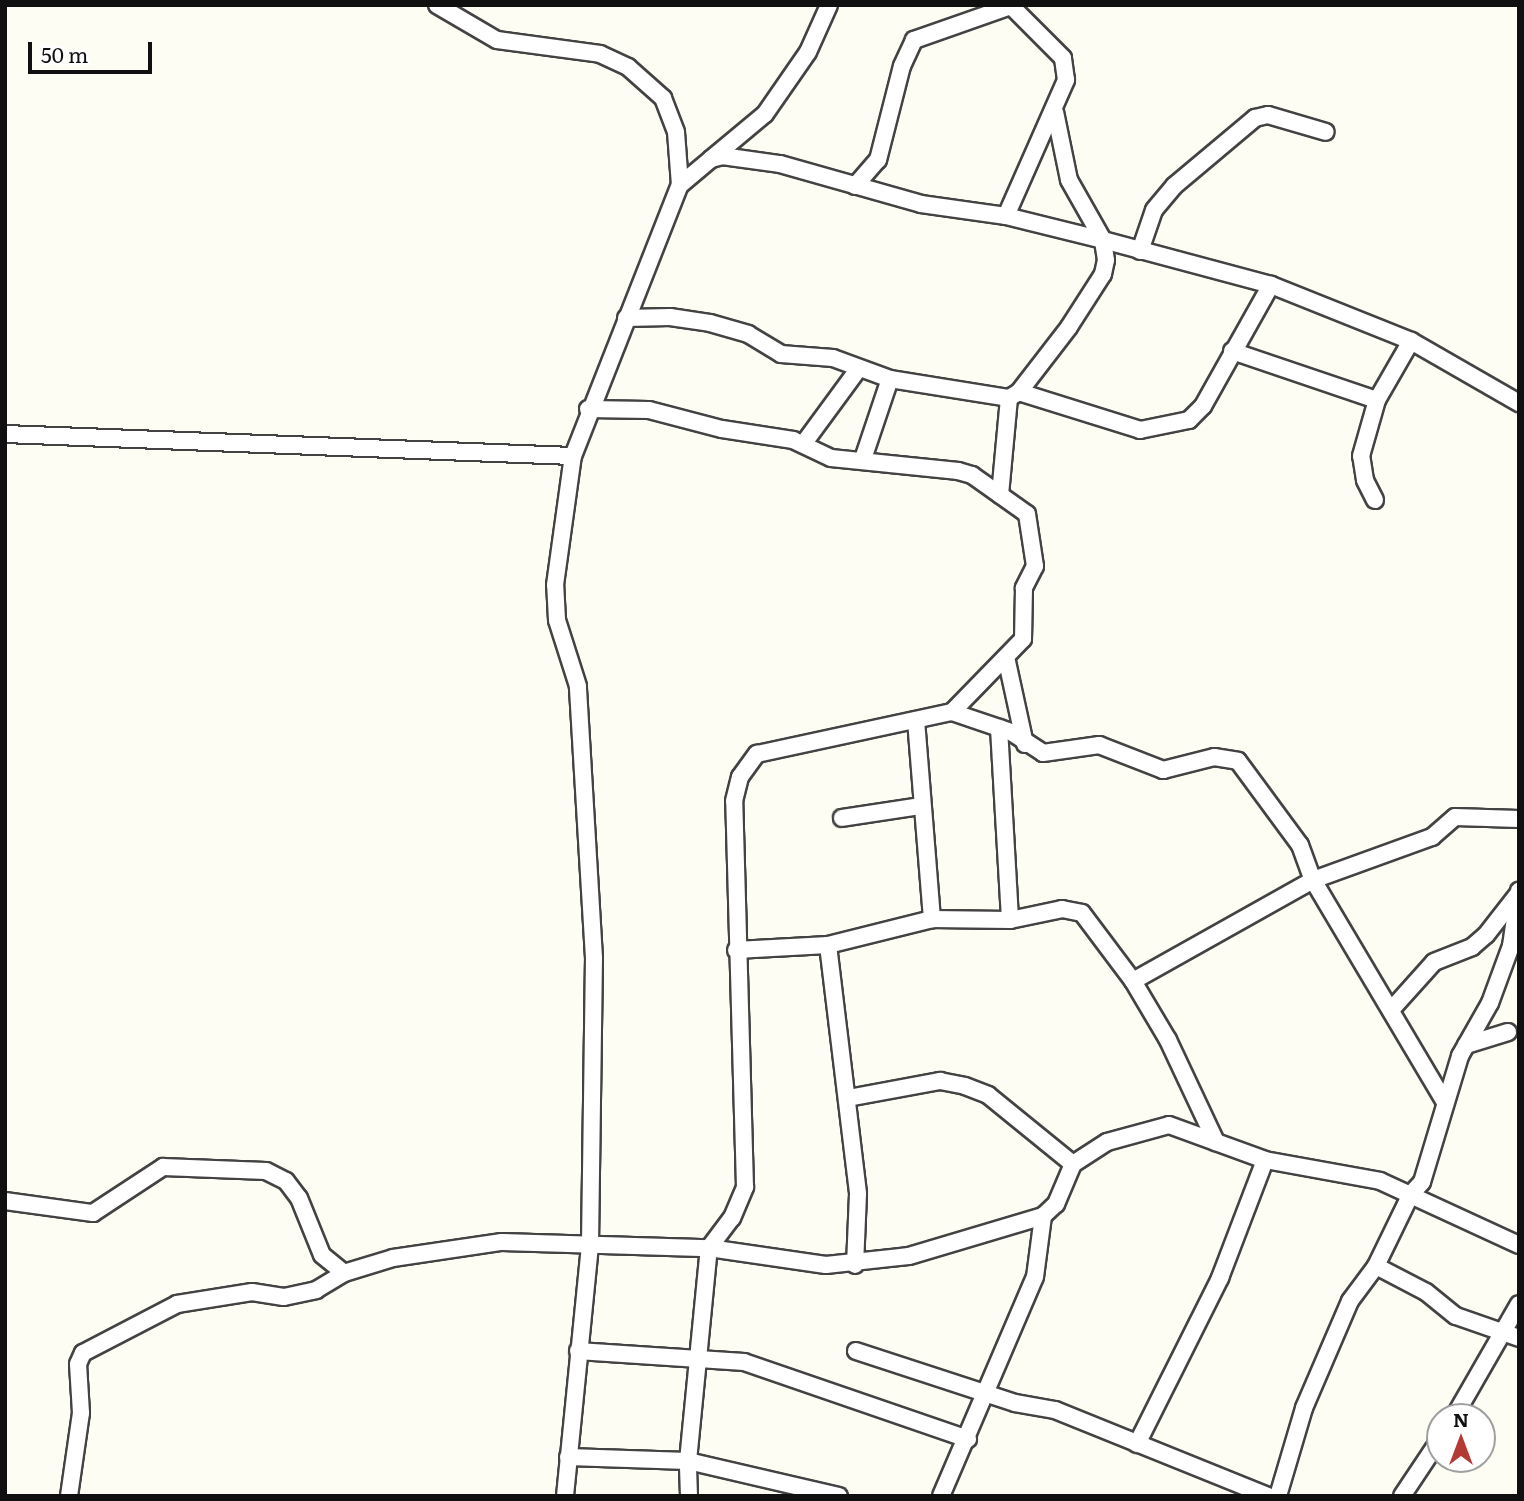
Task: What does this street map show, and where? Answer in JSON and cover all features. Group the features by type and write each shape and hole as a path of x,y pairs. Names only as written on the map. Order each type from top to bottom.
{"street":[{"path":"437,5 496,40 600,54 628,67 663,98 676,132 680,185 588,409 573,456 555,585 557,620 578,686 587,781 594,972 590,1244 565,1496"},
{"path":"680,185 765,114 808,52 829,5"},
{"path":"855,186 878,160 902,66 914,40 1014,7 1063,58 1066,80 1055,112 1006,216"},
{"path":"1000,495 1014,395 1103,274 1103,240 1069,180 1055,112"},
{"path":"1140,251 1154,210 1174,186 1255,118 1268,115 1326,132"},
{"path":"711,159 780,164 921,204 1006,216 1271,285 1411,341 1519,403"},
{"path":"626,318 670,317 710,323 748,334 781,354 833,358 890,379 1014,395 1140,430 1189,420 1203,406 1271,285"},
{"path":"1375,500 1365,480 1361,456 1377,400 1411,341"},
{"path":"1232,351 1377,400"},
{"path":"804,443 859,368"},
{"path":"863,459 890,379"},
{"path":"588,409 649,410 804,443 824,457 863,459 972,475 1027,514 1035,566 1024,588 1023,639 951,712"},
{"path":"5,434 573,456"},
{"path":"1006,657 1025,744"},
{"path":"689,1496 688,1461 709,1248 732,1218 745,1187 736,950 734,801 740,776 757,754 951,712 999,728 1043,753 1099,745 1163,771 1214,757 1238,761 1300,845 1312,880 1445,1102"},
{"path":"916,720 920,806 932,919"},
{"path":"999,728 1010,920"},
{"path":"842,818 920,806"},
{"path":"1133,981 1312,880 1432,837 1455,817 1519,819"},
{"path":"1391,1010 1434,962 1472,947 1486,935 1519,892"},
{"path":"1278,1496 1304,1408 1350,1301 1376,1266 1411,1194 1422,1182 1445,1102 1466,1045 1483,1014 1513,936 1519,892"},
{"path":"736,950 828,945 932,919 1010,920 1062,909 1082,913 1133,981 1168,1040 1216,1142"},
{"path":"1486,935 1513,936"},
{"path":"828,945 858,1194 855,1265"},
{"path":"1483,1014 1513,1033"},
{"path":"1466,1045 1513,1033"},
{"path":"848,1098 940,1081 965,1086 988,1095 1073,1164"},
{"path":"69,1496 81,1413 78,1364 83,1353 177,1304 252,1292 284,1297 316,1290 344,1273 393,1258 502,1242 709,1248 813,1264 855,1265 909,1256 1042,1216 1056,1205 1073,1164 1108,1142 1169,1125 1265,1160 1380,1181 1519,1245"},
{"path":"1137,1444 1220,1278 1265,1160"},
{"path":"5,1201 93,1213 163,1167 266,1171 286,1181 299,1198 322,1255 344,1273"},
{"path":"941,1496 988,1394 1035,1277 1042,1216"},
{"path":"1376,1266 1426,1292 1456,1316 1502,1335 1519,1338"},
{"path":"1462,1403 1519,1304"},
{"path":"578,1351 699,1356 744,1362 810,1381 968,1439"},
{"path":"856,1351 988,1394 1055,1410 1268,1496"},
{"path":"568,1457 688,1461 839,1496"},
{"path":"1402,1496 1426,1459"}],"waterway":[{"path":"1519,27 1519,35"}]}
